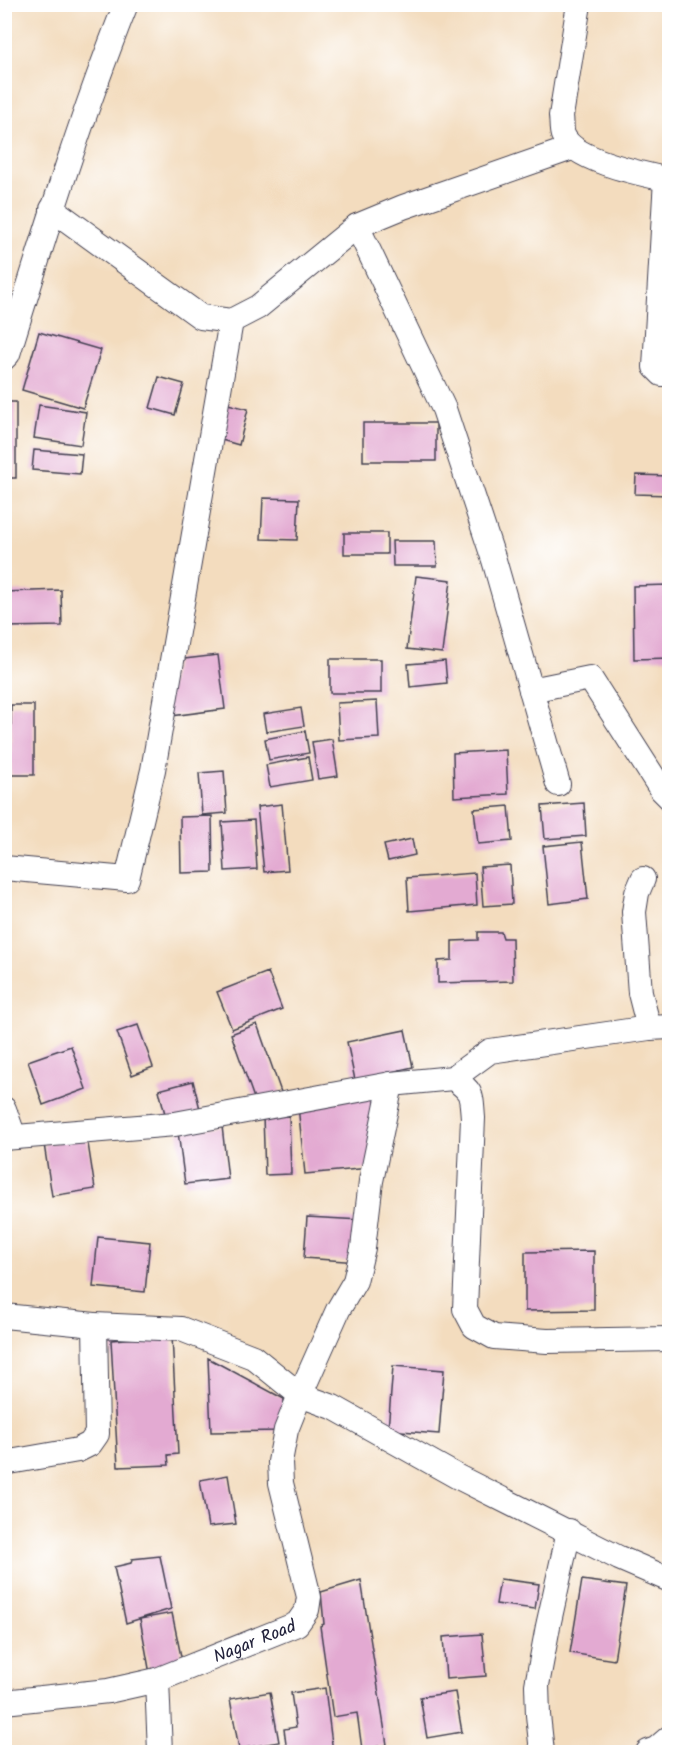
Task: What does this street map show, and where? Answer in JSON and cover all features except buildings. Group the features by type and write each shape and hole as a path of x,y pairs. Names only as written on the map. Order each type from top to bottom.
{"street":[{"path":"4,358 8,354 52,209 126,4"},
{"path":"579,4 561,116 562,134 572,148 611,165 668,180 655,367 662,374 669,374"},
{"path":"52,209 201,316 231,321 258,307 357,226 403,207 572,148"},
{"path":"357,226 444,409 494,560 558,784"},
{"path":"4,868 127,879 153,770 231,321"},
{"path":"531,690 590,678 669,798"},
{"path":"4,1109 9,1137 175,1124 391,1084 453,1078 490,1051 659,1028 640,993 634,912 637,893 643,879"},
{"path":"453,1078 468,1088 473,1118 465,1309 474,1326 494,1337 547,1341 669,1339"},
{"name":"Nagar Road","path":"4,1702 108,1691 157,1680 297,1624 307,1610 309,1597 281,1483 280,1462 286,1430 300,1395 338,1310 355,1281 363,1248 371,1181 391,1084"},
{"path":"4,1316 181,1329 253,1357 300,1395 333,1407 458,1477 619,1558 669,1580"},
{"path":"4,1463 78,1450 90,1444 97,1434 95,1324"},
{"path":"542,1752 537,1685 568,1531"},
{"path":"157,1680 160,1752"},
{"path":"648,1752 656,1749 669,1737"}]}
